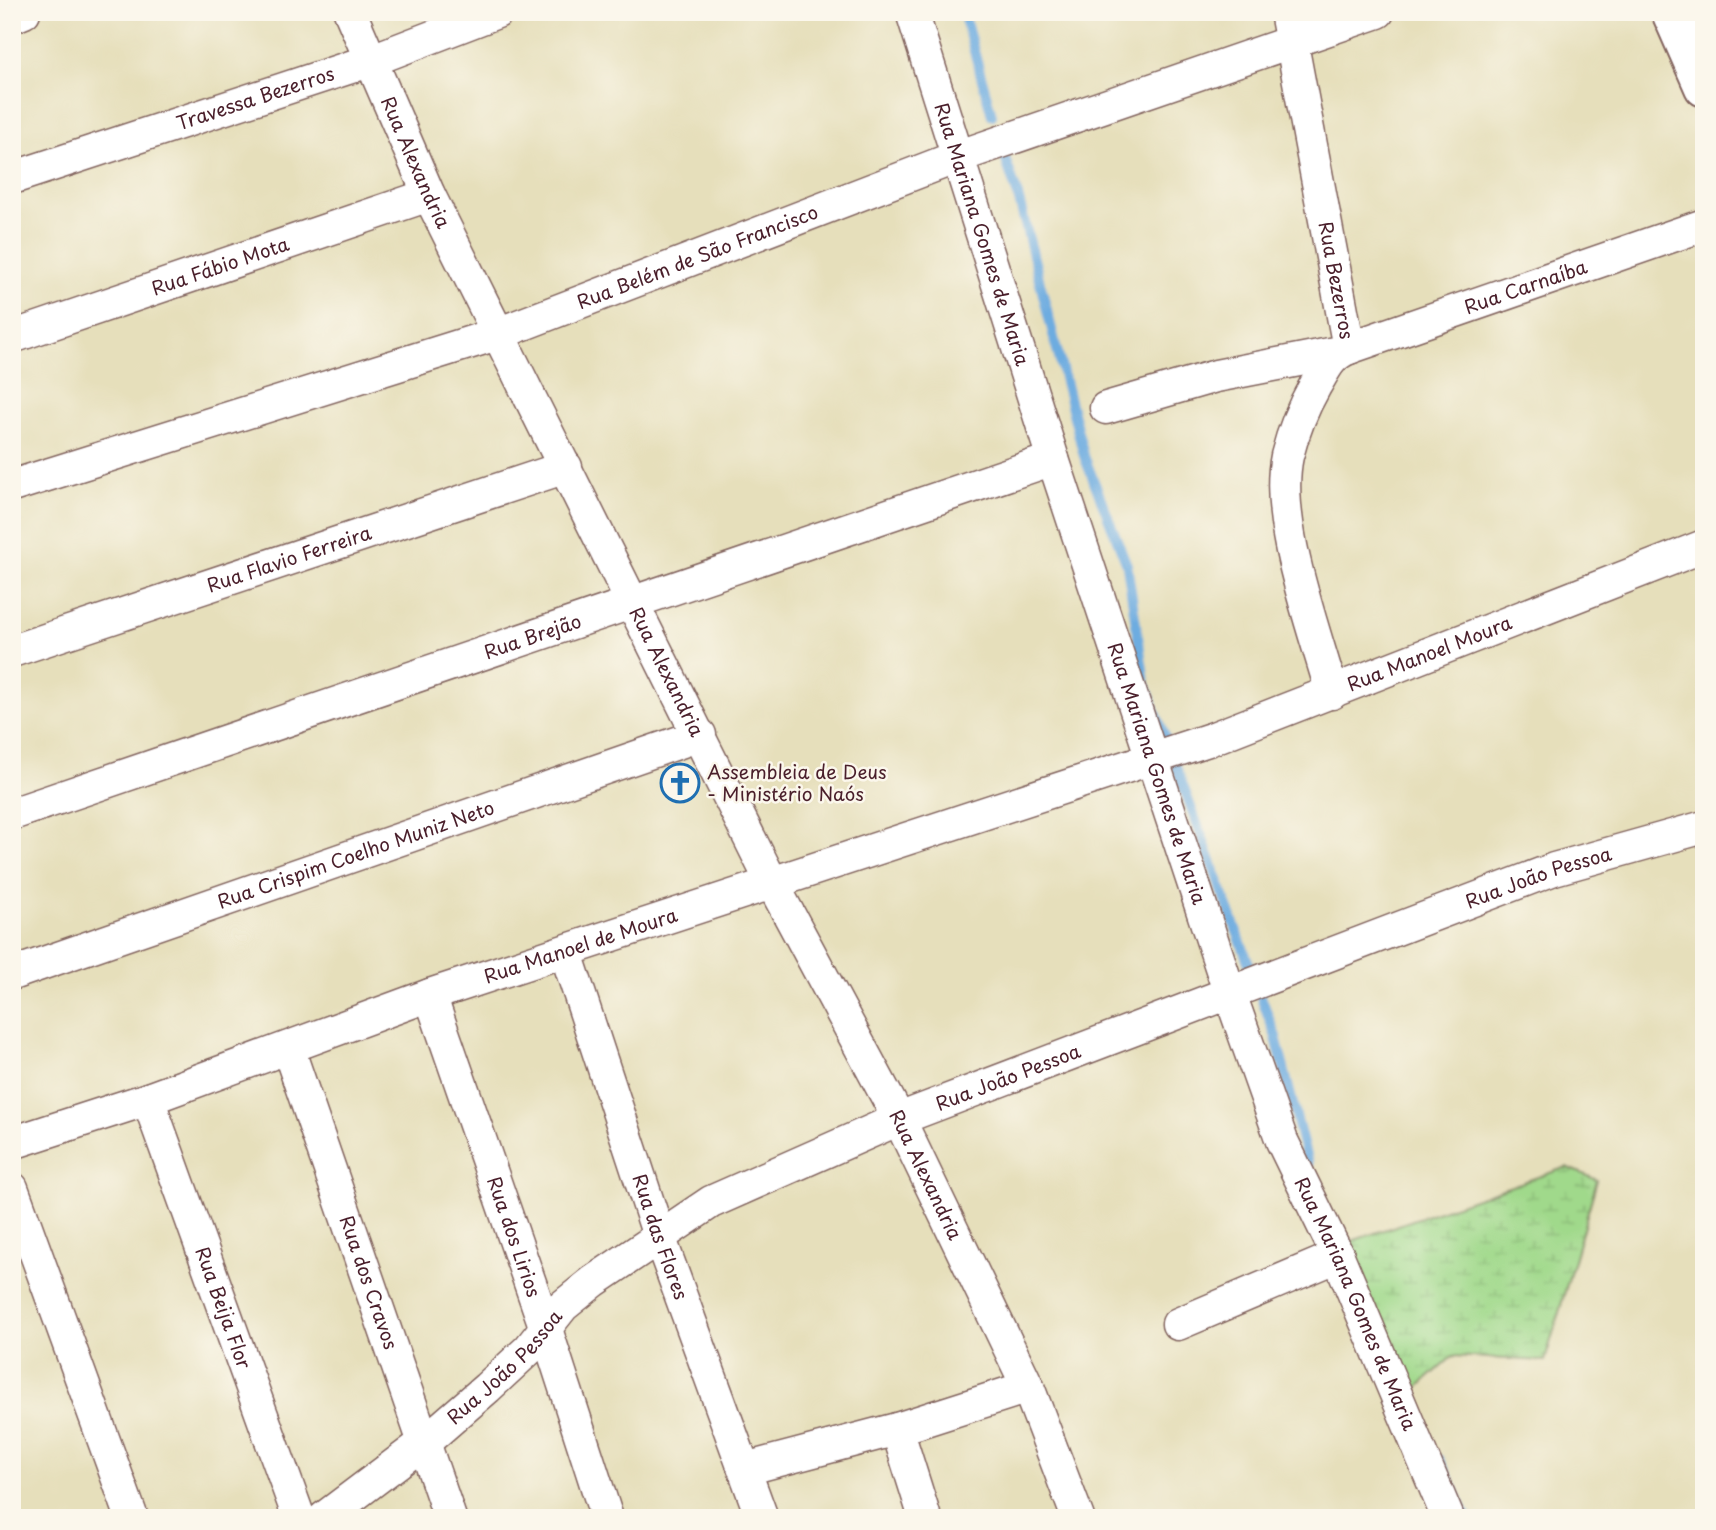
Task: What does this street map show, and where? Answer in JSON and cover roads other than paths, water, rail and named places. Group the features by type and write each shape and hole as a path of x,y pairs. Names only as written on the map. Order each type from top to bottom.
{"main road":[{"path":"1671,12 1704,87"}],"street":[{"path":"12,17 24,12"},
{"name":"Rua Alexandria","path":"350,12 429,195 701,735 771,881 899,1119 1028,1387 1078,1518"},
{"name":"Travessa Bezerros","path":"12,178 372,60 497,12"},
{"name":"Rua Mariana Gomes de Maria","path":"912,12 1053,458 1162,756 1282,1141 1338,1256 1448,1518"},
{"name":"Rua Belém de São Francisco","path":"12,486 500,333 1289,26 1378,12"},
{"name":"Rua Bezerros","path":"1289,26 1342,351 1305,405 1287,457 1285,505 1299,578 1332,692"},
{"name":"Rua Fábio Mota","path":"12,337 429,195"},
{"name":"Rua Carnaíba","path":"1106,408 1216,376 1342,351 1704,225"},
{"name":"Rua Brejão","path":"12,814 634,604 1053,458"},
{"name":"Rua Flavio Ferreira","path":"12,651 566,467"},
{"name":"Rua Manoel Moura","path":"1162,756 1704,546"},
{"name":"Rua Crispim Coelho Muniz Neto","path":"12,974 701,735"},
{"name":"Rua Manoel de Moura","path":"12,1143 148,1099 430,995 566,953 771,881 1162,756"},
{"name":"Rua João Pessoa","path":"324,1518 426,1441 529,1349 545,1326 594,1280 711,1202 899,1119 1554,869 1704,827"},
{"name":"Rua das Flores","path":"566,953 659,1236 762,1518"},
{"name":"Rua dos Lirios","path":"430,995 545,1326 607,1518"},
{"name":"Rua dos Cravos","path":"288,1048 426,1441 450,1518"},
{"name":"Rua Beija Flor","path":"148,1099 299,1518"},
{"path":"12,1188 132,1518"},
{"path":"1178,1324 1338,1256"},
{"path":"746,1469 897,1429 1028,1387"},
{"path":"897,1429 925,1518"}],"waterway":[{"path":"963,12 992,115"},
{"path":"1000,143 1018,196 1084,456 1127,565 1145,683 1276,1037 1308,1164"},
{"path":"1440,1460 1467,1518"}],"place":[{"name":"Assembleia de Deus - Ministério Naós","path":"680,783"}]}
